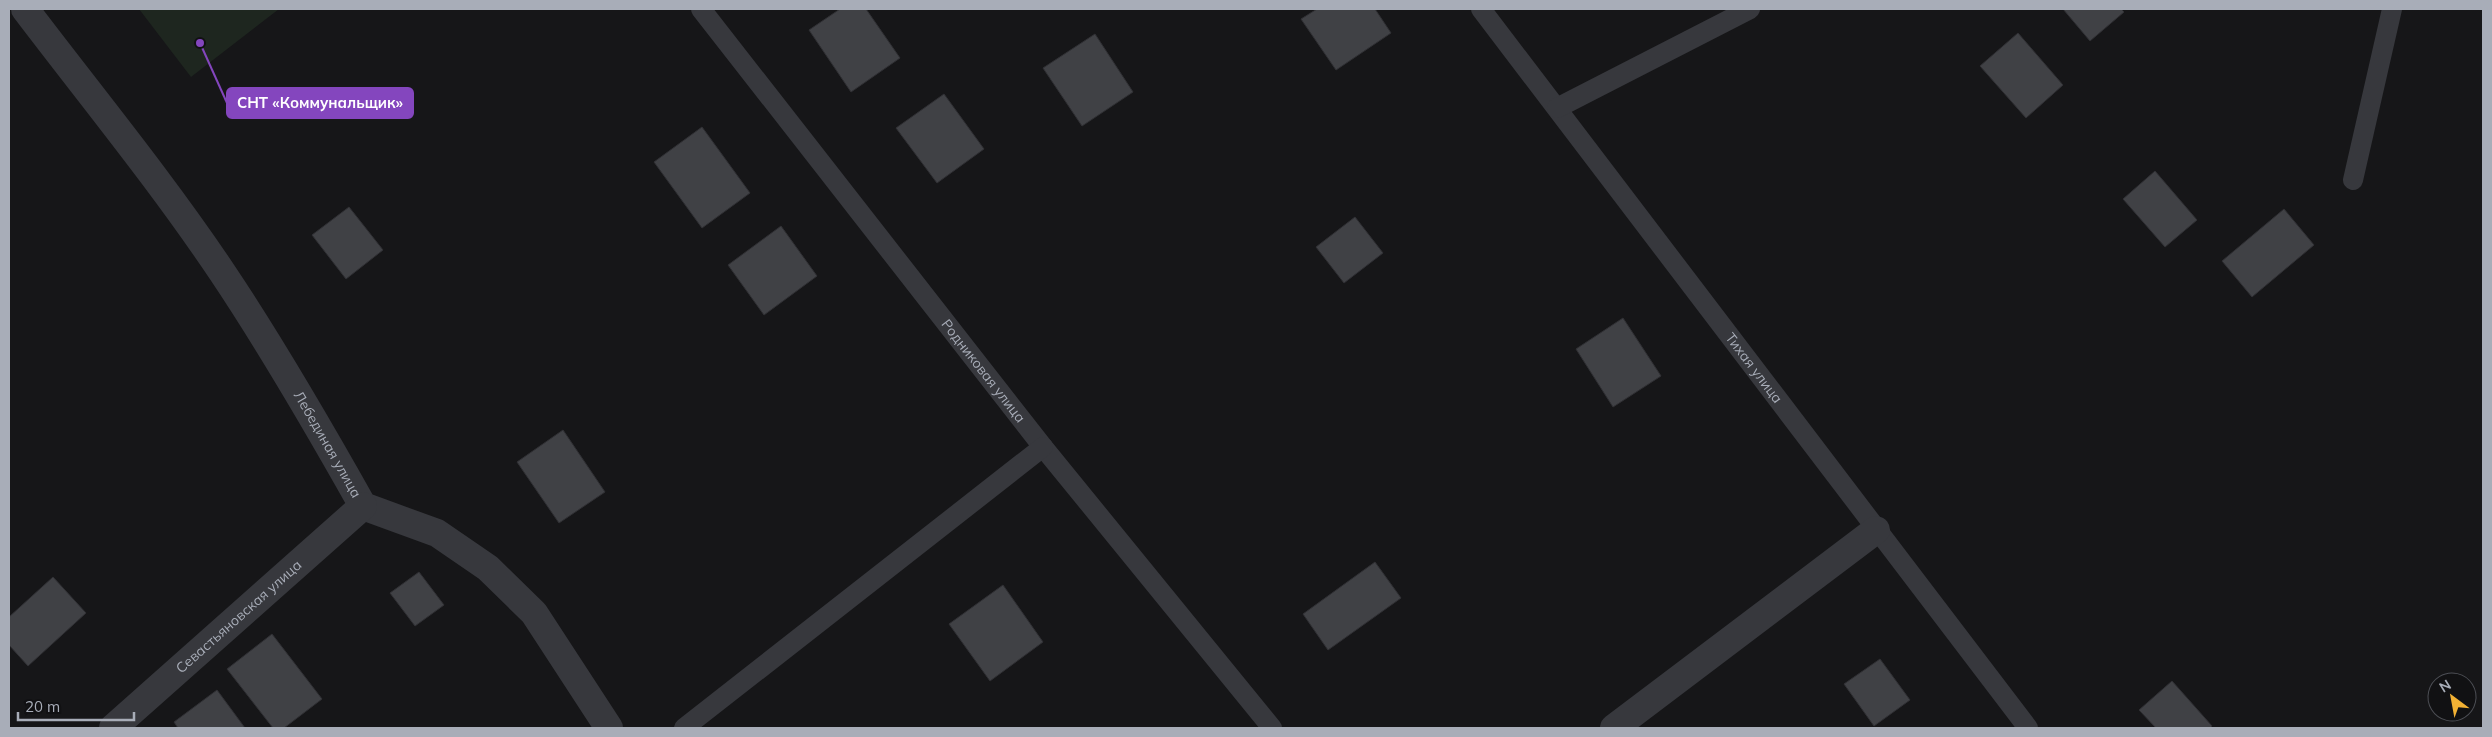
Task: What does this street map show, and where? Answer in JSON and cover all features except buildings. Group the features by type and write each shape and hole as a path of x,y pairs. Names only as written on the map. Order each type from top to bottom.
{"street":[{"name":"Лебединая улица","path":"25,9 151,174 222,272 293,383 363,506 437,533 488,568 534,613 609,728"},
{"name":"Севастьяновская улица","path":"113,728 363,506"},
{"path":"1614,728 1876,530"}],"lane":[{"name":"Родниковая улица","path":"701,9 1043,447 1272,728"},
{"name":"Тихая улица","path":"1481,9 2028,728"},
{"path":"1557,108 1750,9"},
{"path":"2353,180 2392,9"},
{"path":"684,728 1043,447"}],"shaded area":[{"path":"139,9 279,9 191,77"}],"place":[{"name":"СНТ «Коммунальщик»","path":"200,43"}]}
